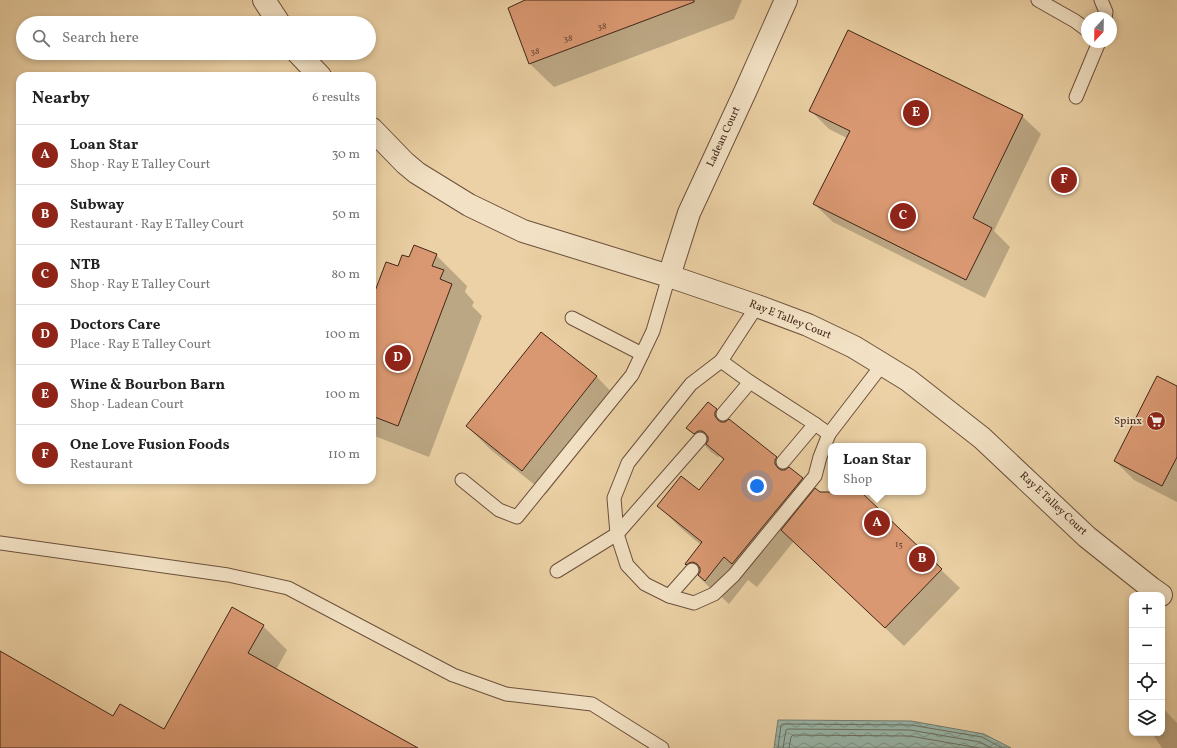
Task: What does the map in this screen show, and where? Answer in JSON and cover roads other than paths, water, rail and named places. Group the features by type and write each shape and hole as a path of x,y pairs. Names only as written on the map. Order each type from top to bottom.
{"street":[{"path":"264,0 274,16"},
{"name":"Ladean Court","path":"668,276 689,212 746,92 786,0"},
{"path":"305,60 316,72"},
{"name":"Ray E Talley Court","path":"376,133 416,173 469,205 523,231 668,276 757,306 808,326 847,344 908,380 982,438 1087,537 1157,592"},
{"name":"Ray E Talley Court","path":"1165,597 1177,606"}],"lane":[{"path":"1038,0 1081,26"},
{"path":"1101,0 1106,12"},
{"path":"1076,97 1096,48"},
{"path":"462,480 499,510 517,517 632,375 653,331 668,276"},
{"path":"757,306 721,361 691,384 628,463 614,498 617,534 627,565 645,584 669,596 694,603 714,594 734,575 815,476 820,457 829,434 882,365"},
{"path":"572,318 642,354"},
{"path":"721,361 829,434"},
{"path":"723,414 750,382"},
{"path":"783,462 815,424"},
{"path":"557,571 617,534 700,439"},
{"path":"0,543 228,575 288,588 453,675 506,694 592,704 662,748"},
{"path":"669,596 692,570"}],"water":[{"path":"778,720 911,721 984,734 1011,748 774,748"}],"place":[{"name":"Wine & Bourbon Barn","path":"916,113"},
{"name":"One Love Fusion Foods","path":"1064,180"},
{"name":"NTB","path":"903,216"},
{"name":"Doctors Care","path":"398,358"},
{"name":"Spinx","path":"1156,421"},
{"name":"Loan Star","path":"877,523"},
{"name":"Subway","path":"922,559"}]}
